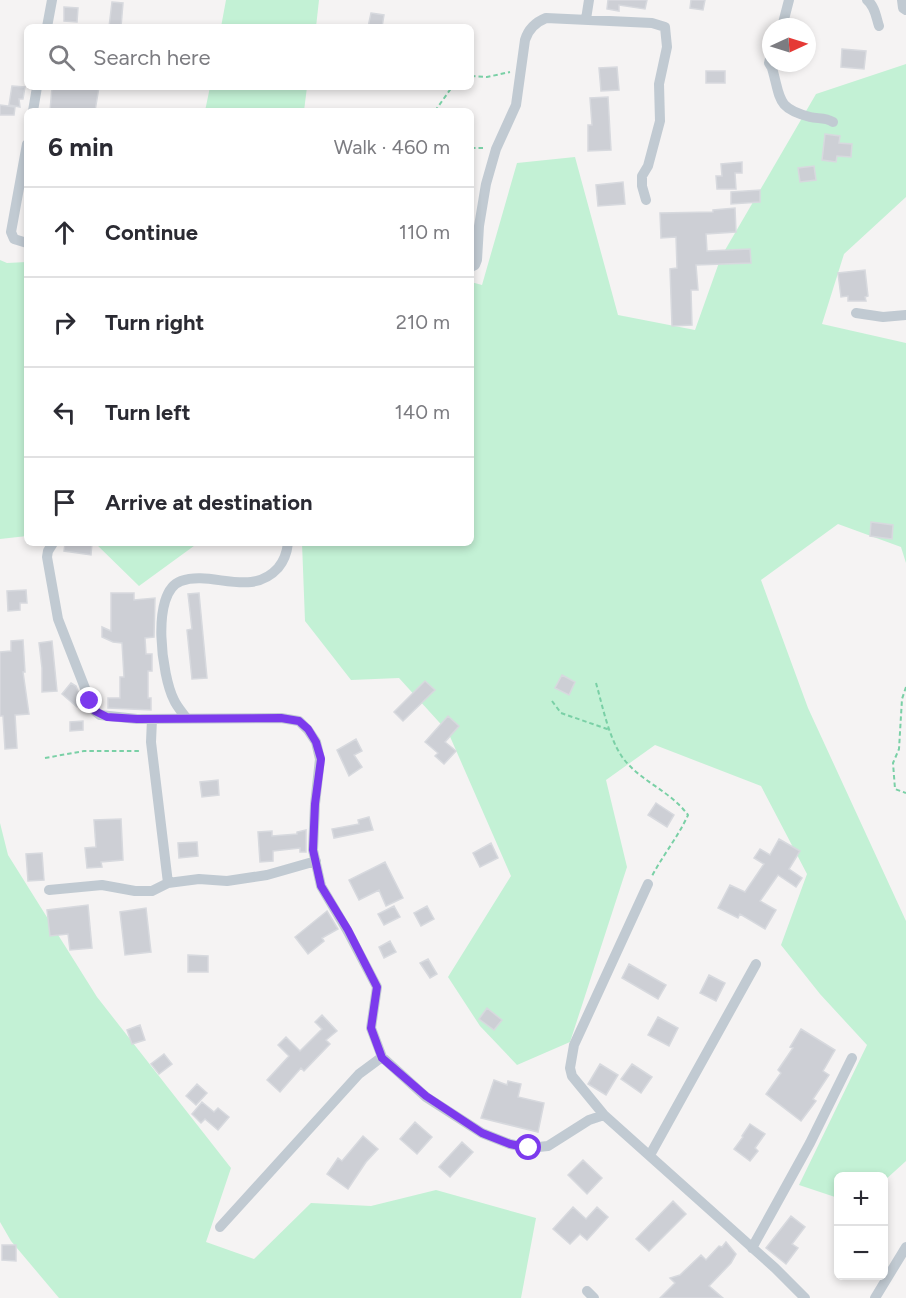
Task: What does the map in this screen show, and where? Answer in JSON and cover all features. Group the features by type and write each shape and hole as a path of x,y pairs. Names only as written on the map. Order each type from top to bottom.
{"street":[{"path":"48,24 52,0"},
{"path":"586,19 589,0"},
{"path":"784,18 789,0"},
{"path":"867,0 870,2 879,26"},
{"path":"902,0 903,8 906,10"},
{"path":"474,266 477,260 479,226 486,184 496,149 516,105 527,34 539,21 552,17 619,23 652,23 664,27 667,47 659,84 660,121 648,166 642,176 646,200"},
{"path":"773,72 782,105 793,112 809,117 827,118 833,122"},
{"path":"34,108 36,90"},
{"path":"24,160 11,232 14,239 24,242"},
{"path":"856,314 883,317 906,315"},
{"path":"51,546 47,557 58,619 95,711 107,717 152,719 281,718 299,721 308,729 316,742 321,759 315,804 313,850 321,886 348,930 377,987 371,1028 382,1058 426,1096 482,1133 510,1144 529,1148 548,1146 589,1120 604,1115"},
{"path":"187,719 174,701 165,675 162,650 163,611 170,589 173,585 185,580 234,582 260,580 281,564 287,546"},
{"path":"152,719 152,751 168,883"},
{"path":"49,890 102,885 135,891 152,891 168,883 199,879 227,881 267,875 316,861"},
{"path":"648,884 574,1045 570,1068 572,1076 604,1115 805,1298"},
{"path":"650,1155 756,964"},
{"path":"220,1227 359,1074 382,1058"},
{"path":"752,1248 810,1143 852,1058"},
{"path":"874,1298 906,1247"}],"path":[{"path":"474,76 487,77 522,69"},
{"path":"437,108 450,90"},
{"path":"474,148 496,149"},
{"path":"596,683 615,744 627,764 681,805 688,815 681,831 663,854 648,884"},
{"path":"906,687 902,699 899,749 892,764 896,789 906,793"},
{"path":"552,701 561,712 610,730"},
{"path":"45,758 84,750 152,751"}],"green space":[{"path":"226,0 319,0 316,24 222,24"},
{"path":"906,64 906,197 844,254 822,324 906,343 906,563 901,547 838,524 761,580 808,708 906,921 906,1161 888,1177 888,1172 834,1172 834,1197 799,1185 867,1045 820,994 781,945 807,874 761,786 655,745 606,780 627,867 570,1042 517,1065 480,1026 448,977 511,876 448,732 399,678 351,680 305,621 302,546 474,546 474,283 482,285 517,163 575,157 618,315 695,330 721,257 816,94"},
{"path":"209,90 307,90 304,108 206,108"},
{"path":"0,260 7,263 24,262 24,536 0,539"},
{"path":"98,546 194,546 139,586"},
{"path":"0,823 8,855 97,997 231,1168 206,1242 254,1259 311,1203 371,1206 436,1190 536,1218 521,1298 59,1298 11,1241 0,1222"}],"building":[{"path":"608,0 647,0 645,9 619,5 619,11 607,9"},
{"path":"691,0 705,0 703,10 690,8"},
{"path":"112,2 123,3 121,24 109,24"},
{"path":"64,7 78,8 77,22 64,21"},
{"path":"371,13 384,15 382,24 369,24"},
{"path":"842,49 866,51 864,69 841,67"},
{"path":"617,67 619,90 601,91 599,68"},
{"path":"706,71 725,71 725,83 706,83"},
{"path":"12,86 24,87 23,99 19,99 20,107 9,105"},
{"path":"52,90 98,90 96,108 50,108"},
{"path":"608,97 611,150 588,151 588,125 592,125 590,98"},
{"path":"0,105 15,107 14,115 0,115"},
{"path":"825,134 840,136 839,143 852,144 851,157 837,156 836,162 822,160"},
{"path":"742,162 742,173 735,173 736,189 717,189 716,176 722,176 721,164"},
{"path":"814,166 816,180 800,182 798,168"},
{"path":"623,182 625,204 598,206 596,185"},
{"path":"760,190 760,202 731,204 731,192"},
{"path":"735,208 736,232 706,234 707,251 750,249 751,263 696,265 698,290 691,290 692,325 672,326 670,269 677,268 676,237 661,238 660,213 713,212 713,210"},
{"path":"865,270 868,296 865,297 866,301 848,301 848,296 841,297 838,273"},
{"path":"871,522 893,525 892,539 870,536"},
{"path":"65,546 92,546 91,555 64,551"},
{"path":"26,590 27,603 20,603 20,610 8,611 7,591"},
{"path":"111,593 134,593 134,600 155,598 154,637 145,638 146,654 152,654 152,671 148,671 148,698 151,698 151,710 108,708 108,698 120,698 120,677 124,677 122,643 102,637 102,627 111,631"},
{"path":"199,593 207,678 192,679 187,630 192,629 188,594"},
{"path":"23,640 25,672 23,672 29,714 15,715 17,748 5,749 3,716 0,716 0,652 11,651 11,641"},
{"path":"52,641 57,691 42,692 39,643"},
{"path":"562,675 575,682 569,695 555,688"},
{"path":"425,681 435,690 403,721 394,712"},
{"path":"71,683 76,686 82,701 77,707 62,694"},
{"path":"448,716 459,726 445,742 456,751 444,764 435,756 438,753 425,742"},
{"path":"83,721 83,730 70,731 70,722"},
{"path":"356,739 362,751 354,755 362,767 349,776 337,750"},
{"path":"218,780 219,795 202,797 200,782"},
{"path":"656,803 674,815 667,827 648,815"},
{"path":"369,817 373,830 334,838 332,829 359,824 358,820"},
{"path":"121,819 123,860 101,862 102,867 87,868 85,848 96,847 94,820"},
{"path":"306,830 306,852 300,852 300,848 273,851 273,861 260,862 258,832 272,831 272,836 297,834 297,832"},
{"path":"779,839 800,851 789,869 802,878 796,887 778,875 760,901 776,910 765,929 740,914 738,918 718,908 730,885 745,892 764,864 754,858 760,849 770,855"},
{"path":"197,842 198,856 179,858 178,843"},
{"path":"491,843 498,858 480,867 473,853"},
{"path":"42,853 44,880 28,881 26,854"},
{"path":"385,862 403,898 386,906 379,890 359,900 349,880"},
{"path":"88,905 92,948 70,950 68,934 50,936 47,910"},
{"path":"394,906 400,917 384,925 378,914"},
{"path":"427,906 434,919 421,926 414,913"},
{"path":"146,908 151,952 125,955 120,912"},
{"path":"327,911 338,929 322,938 324,941 308,954 295,937"},
{"path":"390,941 396,952 384,958 379,947"},
{"path":"188,955 208,956 208,972 188,972"},
{"path":"428,959 437,974 430,978 420,963"},
{"path":"629,964 666,985 658,999 622,978"},
{"path":"709,975 725,983 716,1001 700,993"},
{"path":"487,1008 502,1020 494,1030 479,1019"},
{"path":"322,1015 337,1031 326,1040 330,1044 304,1071 301,1068 280,1092 267,1080 289,1056 278,1045 286,1037 300,1051 322,1029 315,1022"},
{"path":"658,1017 678,1028 669,1046 648,1035"},
{"path":"140,1025 145,1040 132,1044 127,1030"},
{"path":"801,1029 835,1050 823,1071 829,1075 813,1099 816,1101 801,1121 766,1094 781,1073 778,1070 793,1048 790,1047"},
{"path":"164,1054 172,1064 159,1074 151,1064"},
{"path":"600,1064 618,1075 606,1095 588,1084"},
{"path":"632,1064 652,1077 641,1093 621,1079"},
{"path":"494,1080 507,1085 508,1081 521,1084 518,1097 544,1103 538,1132 481,1118"},
{"path":"197,1084 207,1093 196,1105 186,1096"},
{"path":"202,1102 214,1112 218,1108 229,1117 218,1130 205,1119 201,1123 192,1114"},
{"path":"415,1122 432,1137 417,1154 400,1139"},
{"path":"750,1124 765,1134 755,1148 758,1151 750,1161 734,1149"},
{"path":"363,1136 378,1149 348,1189 327,1174 338,1158 342,1161"},
{"path":"462,1142 473,1152 450,1177 439,1167"},
{"path":"583,1160 602,1178 587,1194 568,1175"},
{"path":"673,1201 686,1214 649,1251 636,1239"},
{"path":"573,1207 586,1219 597,1207 608,1217 587,1240 580,1234 570,1244 553,1229"},
{"path":"791,1216 805,1227 792,1244 798,1248 786,1264 766,1248"},
{"path":"726,1242 736,1254 731,1263 709,1286 723,1298 660,1298 675,1283 670,1278 680,1275 701,1255 706,1260"},
{"path":"2,1245 16,1245 16,1261 2,1260"}],"route":[{"path":"90,701 95,711 107,717 137,719 281,718 299,721 308,729 316,742 321,759 315,804 313,850 321,886 348,930 377,987 371,1028 382,1058 426,1096 482,1133 510,1144 529,1148"}]}
